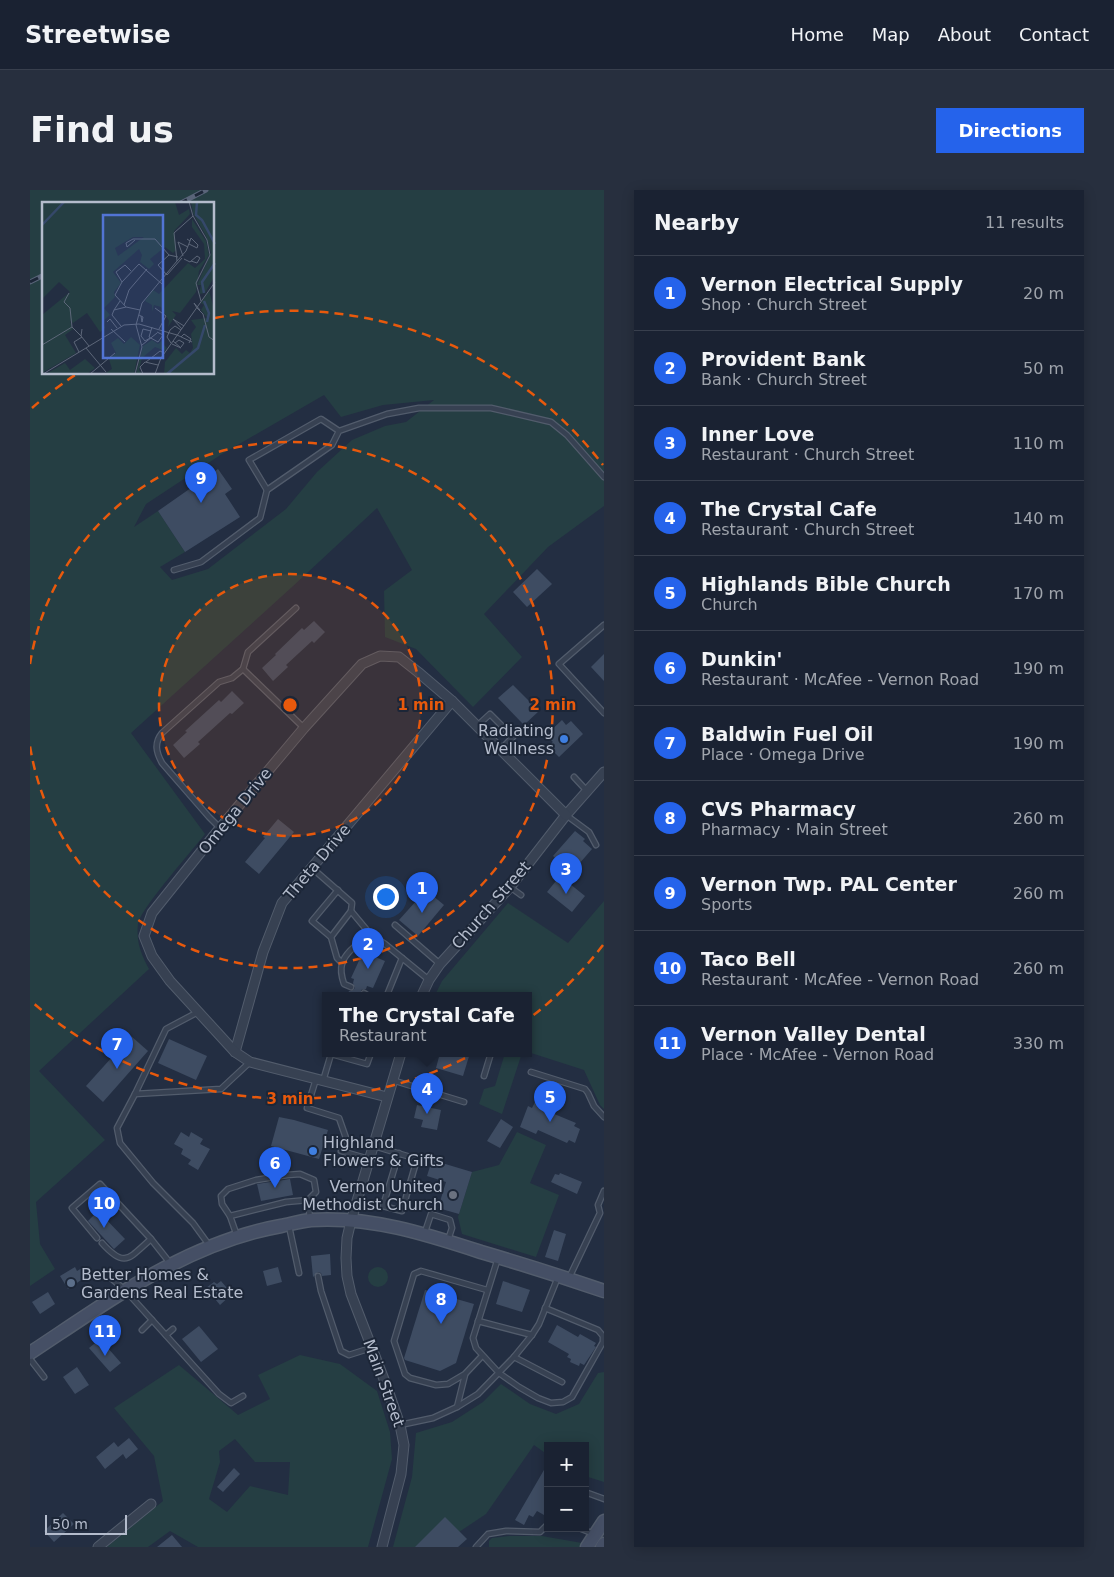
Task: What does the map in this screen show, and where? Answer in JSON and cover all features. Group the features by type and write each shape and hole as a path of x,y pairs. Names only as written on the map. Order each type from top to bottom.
{"main road":[{"path":"30,1353 125,1290 171,1264 210,1246 237,1237 311,1220 381,1224 424,1234 604,1291"},
{"path":"587,1547 600,1542 604,1521"}],"street":[{"name":"Omega Drive","path":"388,1097 250,1062 235,1052 170,981 152,956 144,936 152,913 304,728 362,664 380,656 399,657 452,701 566,815"},
{"name":"Theta Drive","path":"235,1052 263,952 282,903 452,701"},
{"name":"Church Street","path":"423,992 440,964 510,887 566,815 604,772"},
{"path":"351,1221 400,1057"},
{"name":"Main Street","path":"351,1221 347,1238 346,1258 351,1294 400,1425 404,1444 401,1474 382,1547"},
{"path":"98,1547 151,1504"}],"lane":[{"path":"174,570 201,562 260,518 267,490 332,445 339,431 387,414 419,408 491,408 551,422 567,435 604,477"},
{"path":"267,490 249,460 322,419 339,431"},
{"path":"220,828 162,763 156,753 157,739 162,732 219,682 232,678 243,669 248,652 296,608"},
{"path":"604,625 559,664 604,713"},
{"path":"243,669 304,728"},
{"path":"477,726 490,714 502,725 513,737 500,750"},
{"path":"574,777 587,791"},
{"path":"566,815 589,832 596,844"},
{"path":"312,868 352,903 351,911 331,937"},
{"path":"510,887 520,895"},
{"path":"338,890 312,922 331,937 337,958 342,963"},
{"path":"351,911 371,935 429,980"},
{"path":"395,925 440,964"},
{"path":"351,987 344,984 341,975 342,963 357,943 371,935"},
{"path":"388,992 402,958"},
{"path":"198,1012 166,1029 117,1128 120,1144 153,1183 193,1223 210,1246"},
{"path":"330,1057 307,1108 339,1118 346,1138 342,1152 369,1160"},
{"path":"342,1057 367,1064 370,1057"},
{"path":"484,1076 490,1057"},
{"path":"135,1094 221,1089 250,1062"},
{"path":"531,1072 585,1089 594,1106 604,1117"},
{"path":"392,1080 464,1102"},
{"path":"373,1146 418,1159 402,1211 384,1206 399,1154"},
{"path":"230,1216 286,1202 308,1200 316,1192 314,1180 300,1174 287,1175 256,1180 228,1189 222,1196 222,1204 230,1216 237,1237"},
{"path":"97,1238 72,1208 100,1184 151,1239 171,1264"},
{"path":"400,1425 433,1418 457,1407 478,1394 514,1357 532,1336 545,1308 600,1212 598,1205 604,1191"},
{"path":"308,1200 311,1220"},
{"path":"424,1234 431,1214 450,1220 452,1228 448,1241"},
{"path":"289,1224 299,1273"},
{"path":"102,1243 112,1255 121,1259 129,1257 151,1239"},
{"path":"498,1257 473,1338 476,1348 499,1373 519,1387 551,1403 562,1402 572,1397 603,1342 603,1336 598,1330 545,1308"},
{"path":"482,1356 465,1374 448,1384 436,1385 410,1378 405,1374 394,1341 414,1274 421,1271 487,1290"},
{"path":"318,1276 320,1291 341,1351 350,1355 371,1348"},
{"path":"112,1279 125,1290 219,1394 231,1403 242,1396"},
{"path":"142,1330 152,1320"},
{"path":"478,1320 532,1336"},
{"path":"166,1335 173,1329"},
{"path":"514,1357 562,1382"},
{"path":"30,1359 44,1377"},
{"path":"457,1407 465,1374"},
{"path":"206,1379 210,1375"},
{"path":"589,1493 604,1499"},
{"path":"476,1547 488,1534 506,1531 540,1532 544,1528"},
{"path":"585,1532 600,1542"}],"green space":[{"path":"30,190 604,190 604,506 548,547 484,614 522,657 473,707 416,649 385,637 384,591 412,570 377,508 131,733 205,834 157,893 141,916 138,924 138,942 149,969 39,1071 105,1140 36,1202 40,1244 55,1269 30,1286","holes":["324,395 341,417 383,405 434,400 406,422 385,426 352,440 317,472 286,509 208,569 172,580 160,567 185,552 158,511 134,527 146,504 222,454"]},
{"path":"604,901 604,1109 600,1105 584,1070 532,1053 532,992 436,992 442,981 508,903 568,943"},
{"path":"504,1057 521,1057 502,1114 479,1104 484,1089 495,1086"},
{"path":"517,1132 546,1145 530,1183 559,1195 536,1257 462,1234 458,1217 472,1172 499,1165"},
{"path":"378,1267 385,1270 388,1277 385,1284 378,1287 371,1284 368,1277 371,1270"},
{"path":"300,1355 340,1364 377,1391 390,1432 392,1459 368,1547 198,1547 170,1531 148,1547 107,1547 163,1501 154,1456 114,1408 179,1365 238,1415 270,1399 258,1375","holes":["235,1439 255,1462 290,1462 288,1495 250,1486 227,1512 209,1499 220,1462 219,1451"]},
{"path":"604,1372 604,1482 589,1477 589,1442 544,1442 544,1452 534,1445 486,1514 459,1532 415,1547 393,1547 412,1477 416,1433 452,1422 483,1402 501,1384 530,1404 556,1414 579,1404 598,1373"},
{"path":"542,1536 582,1543 581,1547 489,1547 489,1541 492,1538"}],"building":[{"path":"218,469 232,489 225,494 240,517 185,552 158,511"},
{"path":"537,569 552,584 527,607 513,592"},
{"path":"314,621 325,632 314,643 312,641 286,665 288,667 273,681 262,668 302,628 304,630"},
{"path":"604,654 604,681 591,667"},
{"path":"513,685 539,711 524,725 498,698"},
{"path":"232,691 244,703 198,742 200,744 184,758 173,745 187,732 185,731 219,700 221,702"},
{"name":"Radiating Wellness","path":"562,720 566,725 571,721 583,734 559,757 548,746 553,742 546,735"},
{"path":"278,819 294,832 259,874 245,862"},
{"path":"575,831 585,839 583,841 592,849 572,872 553,856"},
{"path":"560,876 585,896 572,912 547,892"},
{"path":"426,890 444,905 418,936 399,920"},
{"path":"363,952 385,961 373,988 367,986 361,992 348,992 355,988 354,979 351,978"},
{"path":"131,1036 148,1051 103,1102 86,1086"},
{"path":"169,1039 207,1056 196,1080 158,1063"},
{"path":"439,1057 469,1057 463,1076 436,1068"},
{"path":"535,1102 548,1107 547,1111 576,1123 574,1126 580,1129 575,1143 569,1140 567,1143 538,1130 536,1134 520,1127 528,1106 532,1108"},
{"path":"417,1105 441,1110 437,1130 421,1127 423,1120 414,1118"},
{"path":"279,1117 328,1130 319,1159 271,1146"},
{"path":"501,1119 513,1127 500,1148 487,1141"},
{"path":"181,1132 189,1137 191,1132 203,1139 200,1144 210,1149 198,1170 188,1164 191,1160 181,1154 183,1149 174,1144"},
{"name":"Vernon United Methodist Church","path":"432,1160 472,1172 459,1214 438,1208 446,1182 427,1176"},
{"path":"560,1173 582,1182 577,1194 551,1182 555,1174 559,1175"},
{"path":"290,1179 293,1195 261,1201 257,1184"},
{"path":"98,1211 125,1239 114,1249 88,1221"},
{"path":"554,1230 566,1234 558,1261 545,1257"},
{"path":"330,1254 331,1275 322,1276 318,1272 313,1277 311,1256"},
{"name":"Better Homes & Gardens Real Estate","path":"75,1267 77,1271 82,1268 87,1276 68,1289 60,1276"},
{"path":"278,1267 282,1282 267,1286 263,1271"},
{"path":"221,1281 232,1294 220,1305 206,1288 214,1282 217,1284"},
{"path":"503,1281 530,1290 522,1312 496,1304"},
{"path":"425,1290 474,1304 456,1363 440,1371 405,1360 404,1358"},
{"path":"48,1292 55,1304 40,1314 32,1302"},
{"path":"557,1325 578,1337 580,1334 596,1343 594,1346 596,1347 584,1365 580,1363 579,1366 570,1362 571,1359 567,1357 569,1354 548,1342"},
{"path":"199,1326 218,1349 201,1362 182,1339"},
{"path":"100,1339 121,1363 110,1372 89,1348"},
{"path":"77,1367 89,1385 75,1394 63,1377"},
{"path":"129,1438 138,1449 126,1459 123,1454 105,1469 96,1457 114,1442 118,1447"},
{"path":"234,1468 240,1474 223,1492 217,1487"},
{"path":"544,1470 544,1515 537,1511 533,1517 529,1515 524,1525 515,1520"},
{"path":"63,1513 74,1524 54,1542 44,1531"},
{"path":"445,1517 467,1539 458,1547 415,1547"},
{"path":"172,1535 182,1547 157,1547"}],"railway":[{"path":"183,202 206,190"},
{"path":"30,282 42,276"}],"place":[{"name":"Vernon Twp. PAL Center","path":"201,503"},
{"name":"Radiating Wellness","path":"564,739"},
{"name":"Inner Love","path":"566,894"},
{"name":"Vernon Electrical Supply","path":"422,913"},
{"name":"Provident Bank","path":"368,969"},
{"name":"Baldwin Fuel Oil","path":"117,1069"},
{"name":"The Crystal Cafe","path":"427,1114"},
{"name":"Highlands Bible Church","path":"550,1122"},
{"name":"Highland Flowers & Gifts","path":"313,1151"},
{"name":"Dunkin'","path":"275,1188"},
{"name":"Vernon United Methodist Church","path":"453,1195"},
{"name":"Taco Bell","path":"104,1228"},
{"name":"Better Homes & Gardens Real Estate","path":"71,1283"},
{"name":"CVS Pharmacy","path":"441,1324"},
{"name":"Vernon Valley Dental","path":"105,1356"}]}
